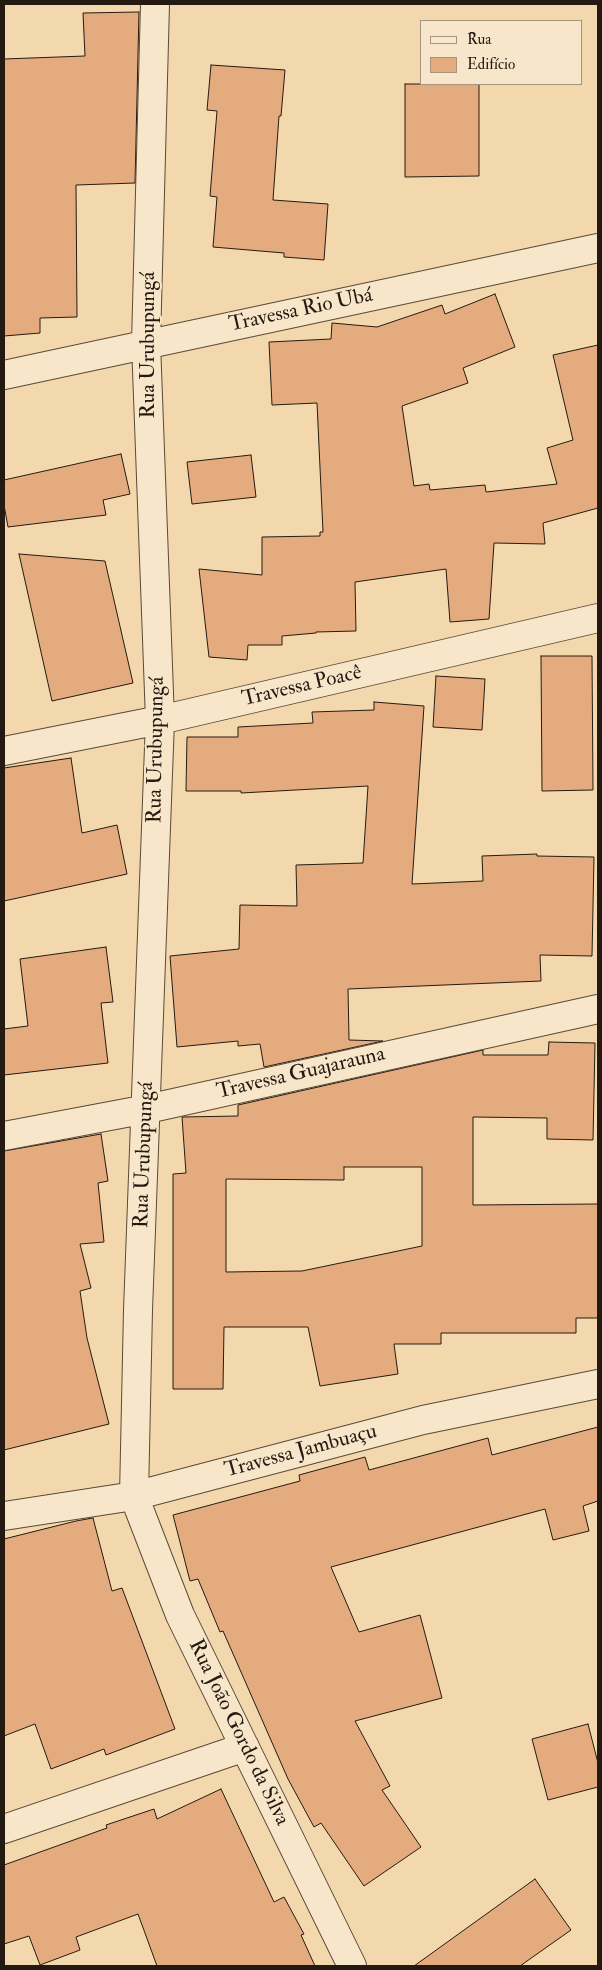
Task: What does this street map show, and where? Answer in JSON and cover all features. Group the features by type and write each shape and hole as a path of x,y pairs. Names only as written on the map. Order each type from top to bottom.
{"street":[{"name":"Rua Urubupungá","path":"134,1496 138,1310 147,1109 160,720 146,344 155,4"},
{"name":"Travessa Rio Ubá","path":"4,375 598,248"},
{"name":"Travessa Poacê","path":"4,751 160,720 598,618"},
{"name":"Travessa Guajarauna","path":"4,1136 147,1109 598,1009"},
{"name":"Travessa Jambuaçu","path":"4,1516 134,1496 424,1420 598,1384"},
{"name":"Rua João Gordo da Silva","path":"134,1496 180,1615 352,1966"},
{"path":"4,1829 245,1747"}],"building":[{"path":"139,12 135,183 76,185 77,317 40,318 40,333 4,336 4,59 85,56 83,13"},
{"path":"211,65 285,70 281,116 279,116 273,200 328,204 324,260 284,257 284,253 213,247 217,197 210,196 217,111 207,110"},
{"path":"405,84 479,85 479,176 405,177"},
{"path":"495,294 515,347 463,368 468,383 402,406 414,486 429,484 430,490 485,485 486,492 557,484 547,448 573,440 553,355 598,345 598,508 543,523 545,544 494,543 489,619 450,622 446,569 355,582 356,631 316,632 282,636 282,645 248,645 247,660 209,657 199,569 262,575 262,537 320,536 320,532 323,532 317,403 272,405 269,342 331,339 332,323 377,327 442,305 445,314"},
{"path":"121,454 130,494 103,500 106,515 8,527 4,505 4,480"},
{"path":"251,455 256,497 192,504 187,462"},
{"path":"19,554 105,561 133,683 52,701"},
{"path":"541,656 592,656 593,790 542,791"},
{"path":"436,676 485,679 482,730 433,727"},
{"path":"374,702 424,706 412,884 483,881 482,856 537,854 537,856 594,857 592,956 540,955 541,981 348,989 349,1040 383,1041 264,1067 260,1044 238,1046 238,1041 177,1047 170,956 239,949 240,905 297,906 296,865 363,863 368,786 241,793 241,791 186,791 187,737 238,737 238,727 313,723 312,712 374,710"},
{"path":"71,758 82,833 117,825 127,874 4,901 4,768"},
{"path":"106,947 113,1002 101,1003 108,1063 4,1075 4,1029 28,1026 20,959"},
{"path":"549,1042 595,1043 593,1140 547,1139 547,1118 473,1117 473,1205 598,1204 598,1318 576,1318 576,1333 441,1333 441,1344 394,1344 398,1374 320,1386 308,1327 224,1327 223,1389 173,1389 173,1174 186,1173 182,1117 238,1116 238,1105 483,1050 483,1055 548,1055","holes":["344,1167 422,1167 422,1246 302,1271 226,1272 226,1179 344,1180"]},
{"path":"101,1134 108,1181 98,1183 104,1242 80,1244 91,1288 80,1291 87,1338 109,1424 4,1450 4,1151"},
{"path":"598,1427 598,1501 583,1506 589,1531 553,1540 545,1509 331,1567 359,1632 420,1615 442,1698 355,1721 390,1786 382,1790 421,1847 364,1886 321,1823 314,1827 288,1779 223,1631 220,1632 198,1579 190,1581 173,1515 300,1481 299,1475 365,1457 369,1470 488,1438 492,1455"},
{"path":"93,1518 112,1591 122,1588 175,1729 106,1755 104,1749 51,1769 35,1724 4,1736 4,1539"},
{"path":"588,1724 598,1763 598,1787 548,1800 532,1739"},
{"path":"221,1789 274,1902 284,1897 304,1934 301,1935 315,1966 157,1966 138,1914 76,1937 80,1950 40,1965 29,1936 4,1944 4,1865 107,1828 106,1825 154,1809 157,1819"},
{"path":"535,1879 571,1930 520,1966 414,1966"}]}
